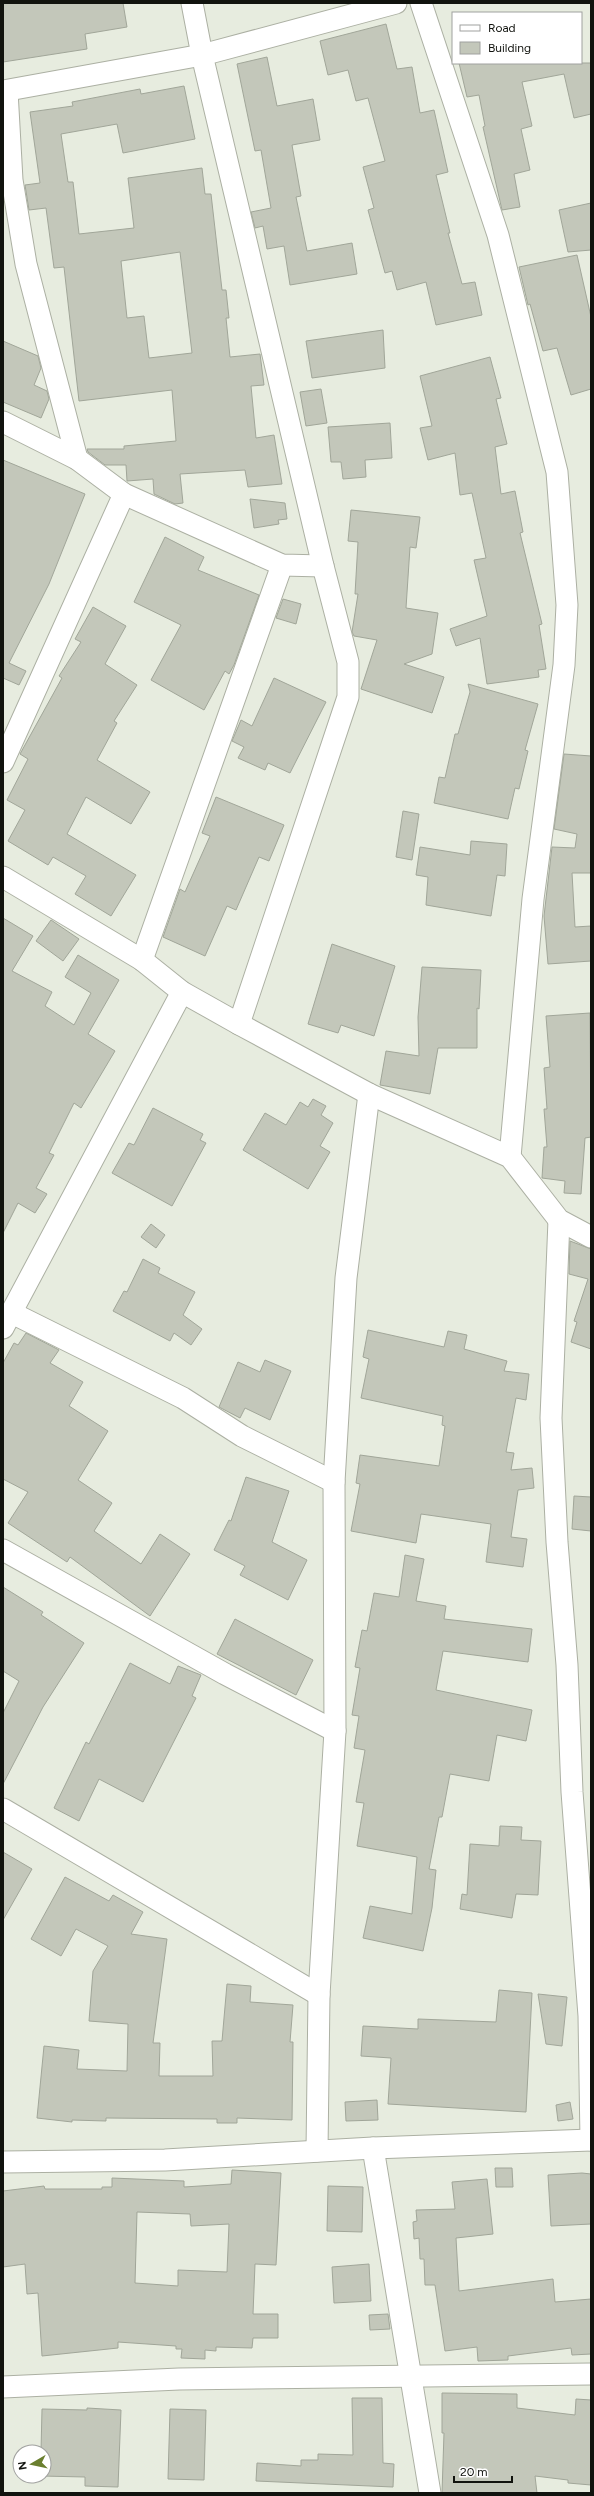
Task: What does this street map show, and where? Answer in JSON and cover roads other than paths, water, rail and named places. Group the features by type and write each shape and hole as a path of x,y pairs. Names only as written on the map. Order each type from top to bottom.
{"street":[{"path":"192,3 202,55 323,566 348,662 348,697 240,1024"},
{"path":"77,459 26,264 12,180 5,91 202,55 396,3"},
{"path":"421,3 498,235 557,472 567,605 564,665 533,899 510,1157"},
{"path":"3,422 77,459 124,494 282,565 323,566"},
{"path":"3,762 124,494"},
{"path":"142,960 282,565"},
{"path":"5,883 142,960 182,992 369,1094 510,1157 559,1220 591,1237"},
{"path":"182,992 7,1320 183,1398 242,1436 334,1482"},
{"path":"318,2151 319,1995 335,1731 334,1482 346,1278 369,1094"},
{"path":"3,2162 164,2160 373,2148 591,2140 589,2016 572,1792 567,1665 557,1542 551,1418 559,1220"},
{"path":"3,1550 218,1670 335,1731"},
{"path":"3,1809 319,1995"},
{"path":"373,2148 408,2375 430,2493"},
{"path":"3,2387 179,2379 408,2375 591,2374"}]}
